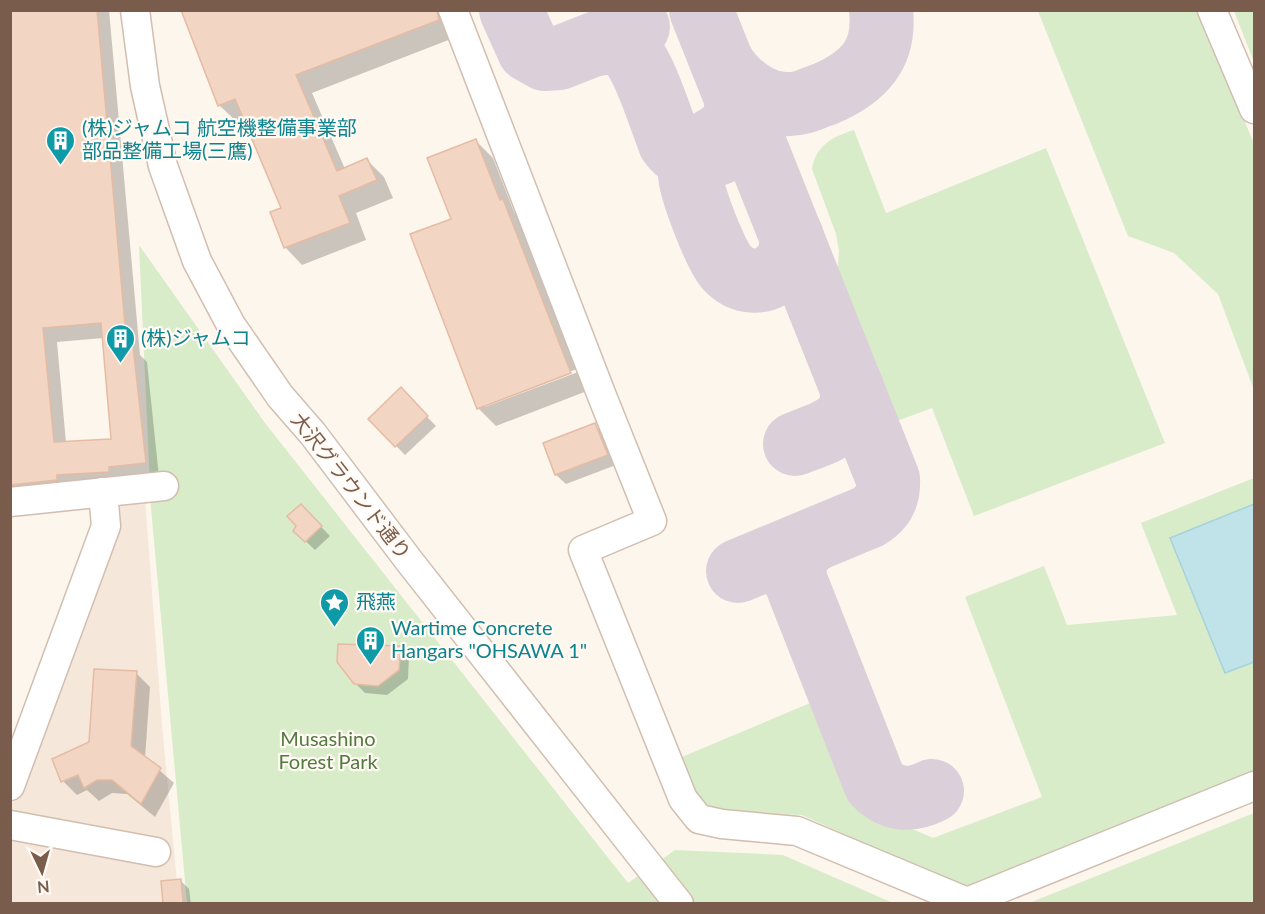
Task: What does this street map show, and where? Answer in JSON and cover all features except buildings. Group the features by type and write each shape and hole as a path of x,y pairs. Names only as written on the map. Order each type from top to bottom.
{"street":[{"name":"大沢グラウンド通り","path":"135,10 145,86 163,166 197,261 231,325 280,396 313,434 410,562 680,903"},
{"path":"453,10 652,520 583,550 683,799 699,819 722,824 797,831 967,902 1254,786"},
{"path":"1212,10 1254,109"},
{"path":"10,502 164,486"},
{"path":"10,786 106,525 103,492"},
{"path":"10,825 156,852"}],"shaded area":[{"path":"145,498 162,725 179,903 11,903 10,809 121,501"}],"green space":[{"path":"1038,11 1199,11 1254,144 1254,390 1218,294 1174,253 1128,236"},
{"path":"1234,11 1254,11 1254,62"},
{"path":"854,130 886,213 1046,148 1165,443 974,516 932,408 889,424 837,279 839,251 836,234 812,169 817,154 826,143"},
{"name":"Musashino Forest Park","path":"139,245 265,423 628,883 675,850 783,855 893,903 187,903 151,508"},
{"path":"1254,478 1254,773 965,889 802,815 713,812 702,808 677,759 815,701 855,804 933,838 1042,797 965,597 1044,566 1067,625 1177,615 1141,523"},
{"path":"1254,813 1254,903 1029,903"}],"water":[{"path":"1254,504 1254,662 1225,673 1170,538"}],"taxiway":[{"path":"511,10 529,50 545,59 559,58 638,27"},
{"path":"701,10 888,479 884,501 878,510 868,517 738,571"},
{"path":"722,62 737,81 756,96 779,103 791,104 806,101 839,88 869,63 880,40 881,10"},
{"path":"597,44 617,44 634,56 646,79 670,143 676,150 698,158 729,148"},
{"path":"737,99 733,121 724,132 695,152 690,165 691,183 705,223 722,262 738,276 749,280 770,277 779,270 791,250 792,237"},
{"path":"795,444 827,431 843,420 852,401 852,388"},
{"path":"813,540 797,558 796,582 875,783 888,793 902,798 916,797 932,791"}],"place":[{"name":"(株)ジャムコ 航空機整備事業部 部品整備工場(三鷹)","path":"61,166"},
{"name":"(株)ジャムコ","path":"120,364"},
{"name":"飛燕","path":"335,628"},
{"name":"Wartime Concrete Hangars \"OHSAWA 1\"","path":"370,666"}]}
